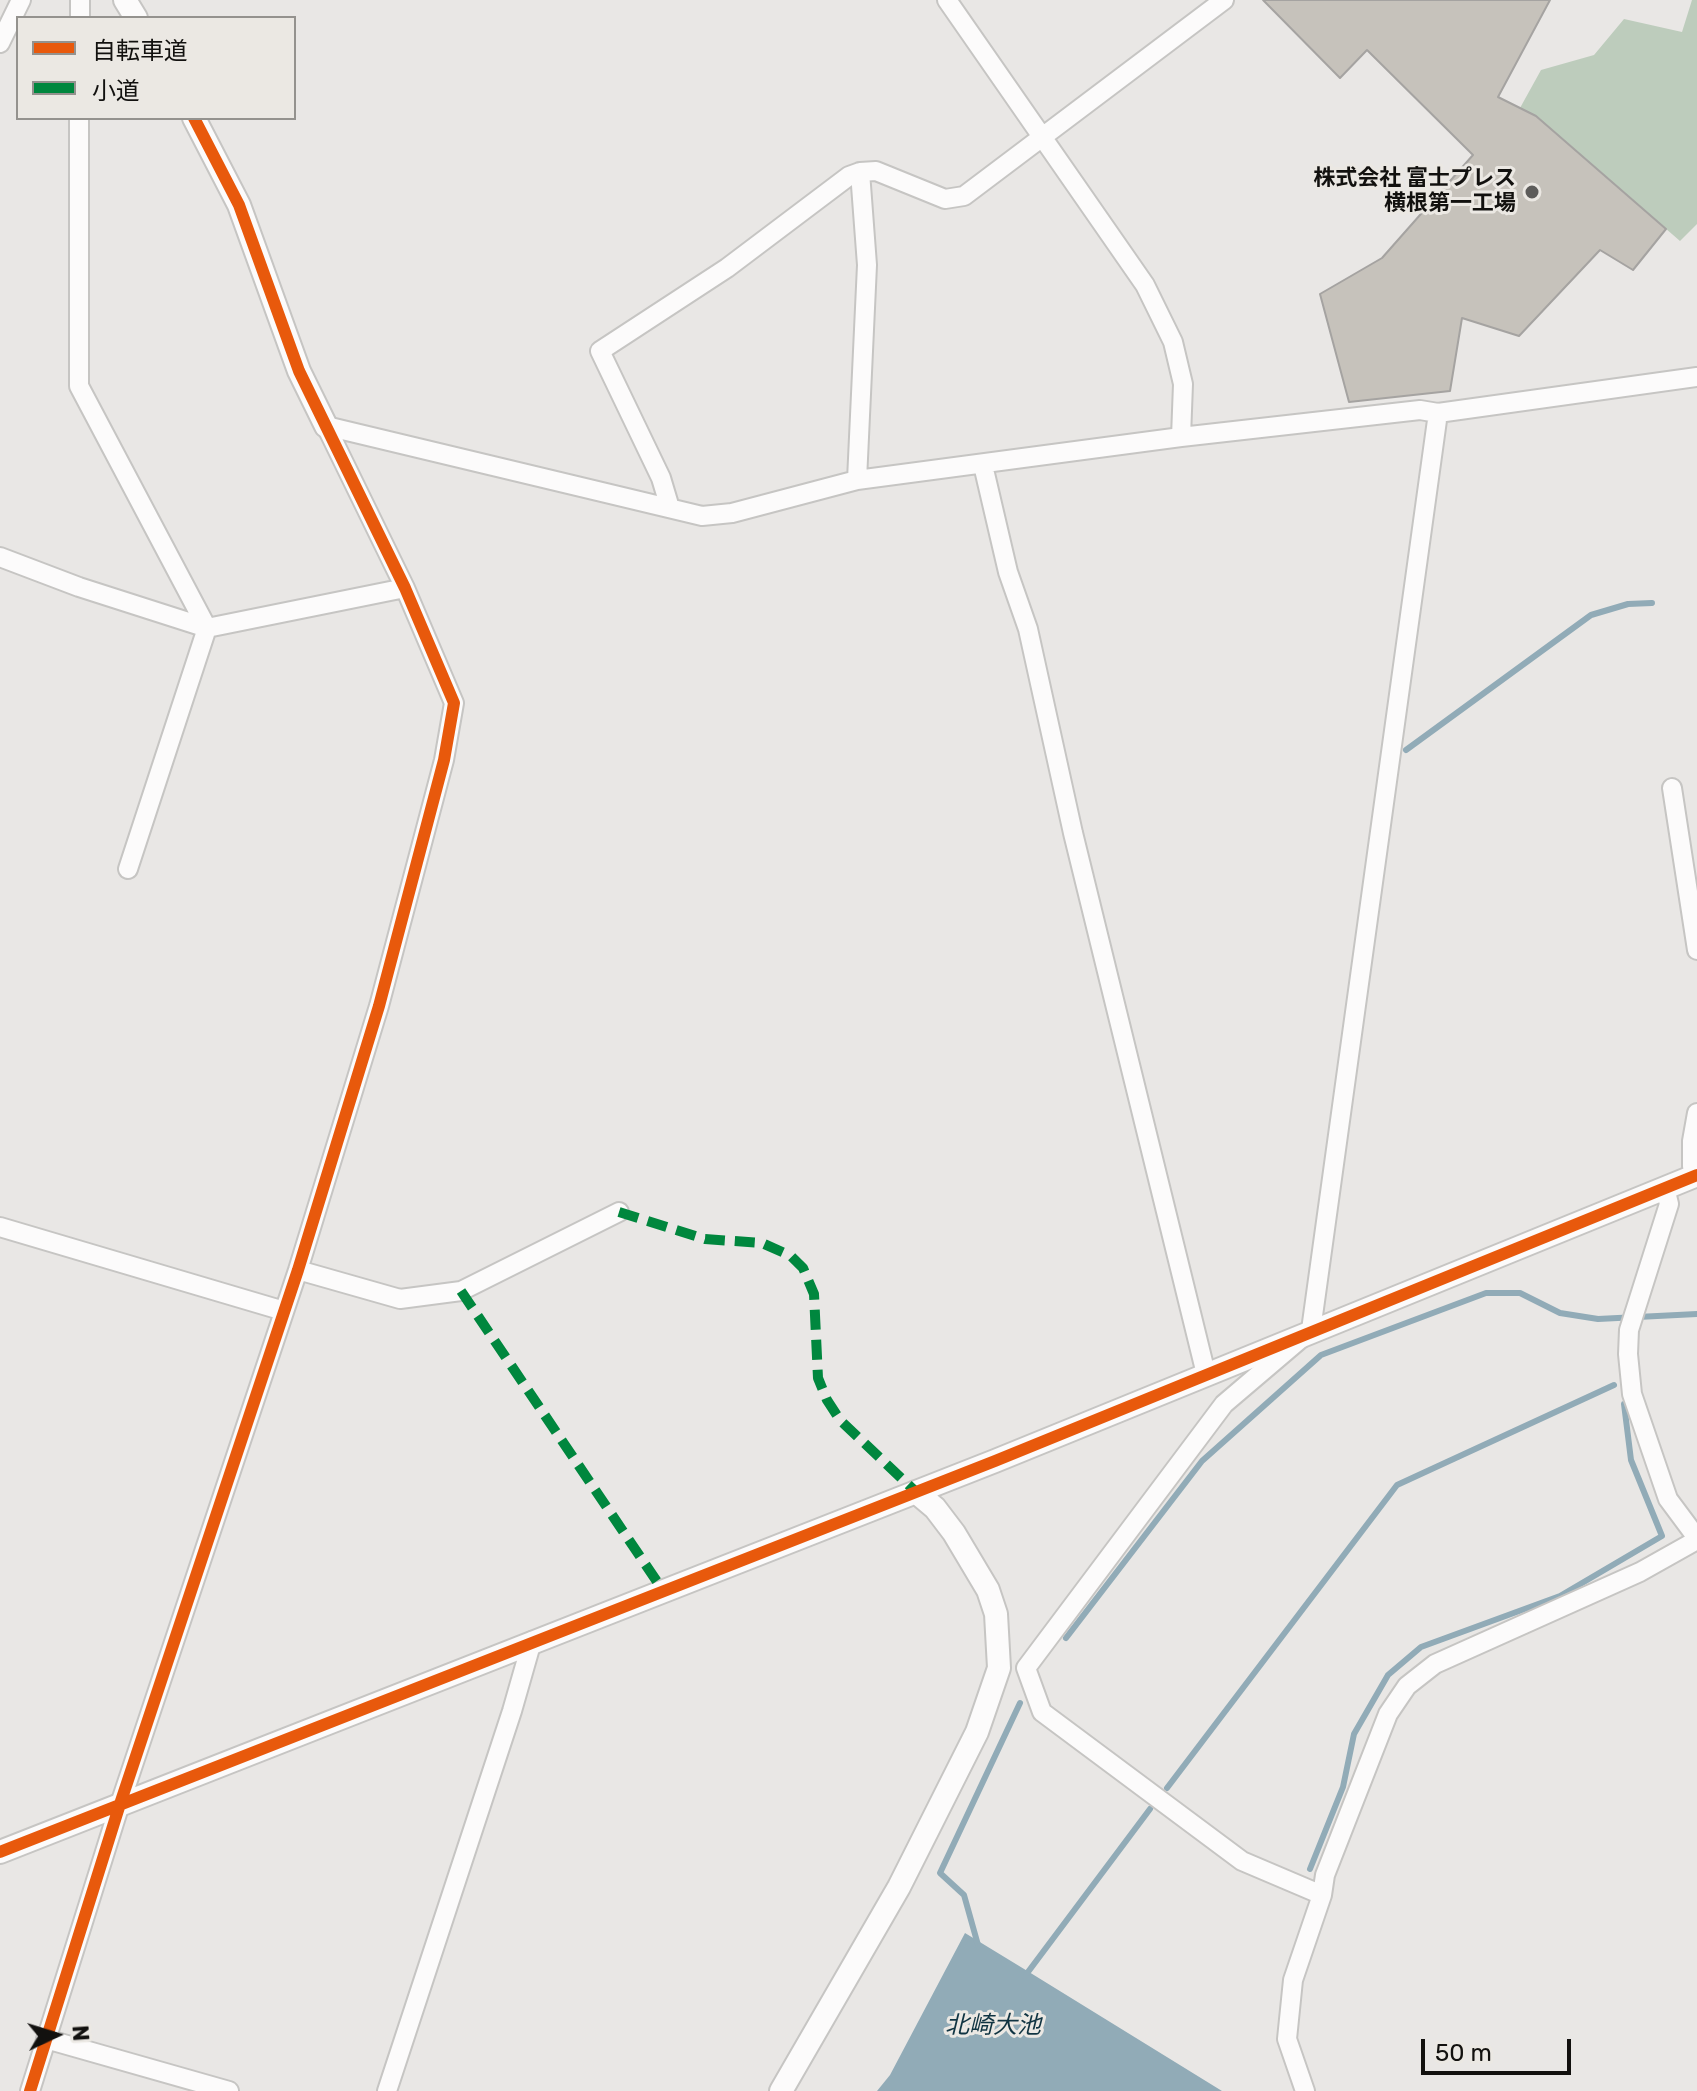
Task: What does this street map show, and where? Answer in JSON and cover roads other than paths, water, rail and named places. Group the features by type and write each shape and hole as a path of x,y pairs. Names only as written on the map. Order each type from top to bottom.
{"street":[{"path":"0,43 21,0"},
{"path":"947,0 1145,285 1173,342 1183,384 1181,437"},
{"path":"670,508 661,478 600,351 727,268 849,176 876,171 945,199 964,196 1044,139 1224,0"},
{"path":"79,120 79,386 207,628 128,869"},
{"path":"30,2091 120,1804 298,1270 379,1006 444,760 454,703 405,588 299,371 239,205 195,120"},
{"path":"857,480 867,265 860,172"},
{"path":"326,426 343,427 702,516 732,513 857,480 1181,437 1420,410 1438,413 1697,377"},
{"path":"1026,1668 1224,1404 1311,1330 1438,413"},
{"path":"983,465 1008,572 1028,629 1073,833 1206,1374"},
{"path":"0,557 79,587 207,628 405,588"},
{"path":"1672,788 1697,950"},
{"path":"0,1852 916,1492 1697,1175 1692,1166 1697,1113"},
{"path":"1305,2091 1287,2039 1293,1980 1322,1895 1325,1875 1388,1714 1407,1686 1435,1664 1640,1572 1697,1539 1668,1499 1632,1394 1629,1330 1669,1204 1665,1188"},
{"path":"298,1270 400,1299 461,1291 619,1212"},
{"path":"0,1227 284,1311"},
{"path":"781,2091 899,1887 977,1732 999,1668 996,1614 988,1590 954,1533 935,1508 916,1492"},
{"path":"387,2091 512,1711 532,1641"},
{"path":"999,1668 1026,1668"},
{"path":"1026,1668 1042,1712 1242,1861 1322,1895"},
{"path":"46,2039 229,2091"}],"water":[{"name":"北崎大池","path":"965,1933 1222,2091 877,2091 890,2075"}],"waterway":[{"path":"1406,750 1591,615 1628,604 1652,603"},
{"path":"1066,1638 1202,1461 1321,1355 1486,1293 1520,1293 1560,1313 1598,1319 1697,1314"},
{"path":"1167,1788 1397,1485 1614,1385"},
{"path":"1310,1869 1343,1787 1354,1734 1388,1675 1421,1647 1560,1596 1662,1536 1631,1460 1624,1404"},
{"path":"978,1945 964,1895 940,1873 1020,1703"},
{"path":"1025,1976 1150,1809"}],"place":[{"name":"株式会社 富士プレス 横根第一工場","path":"1532,192"}]}
